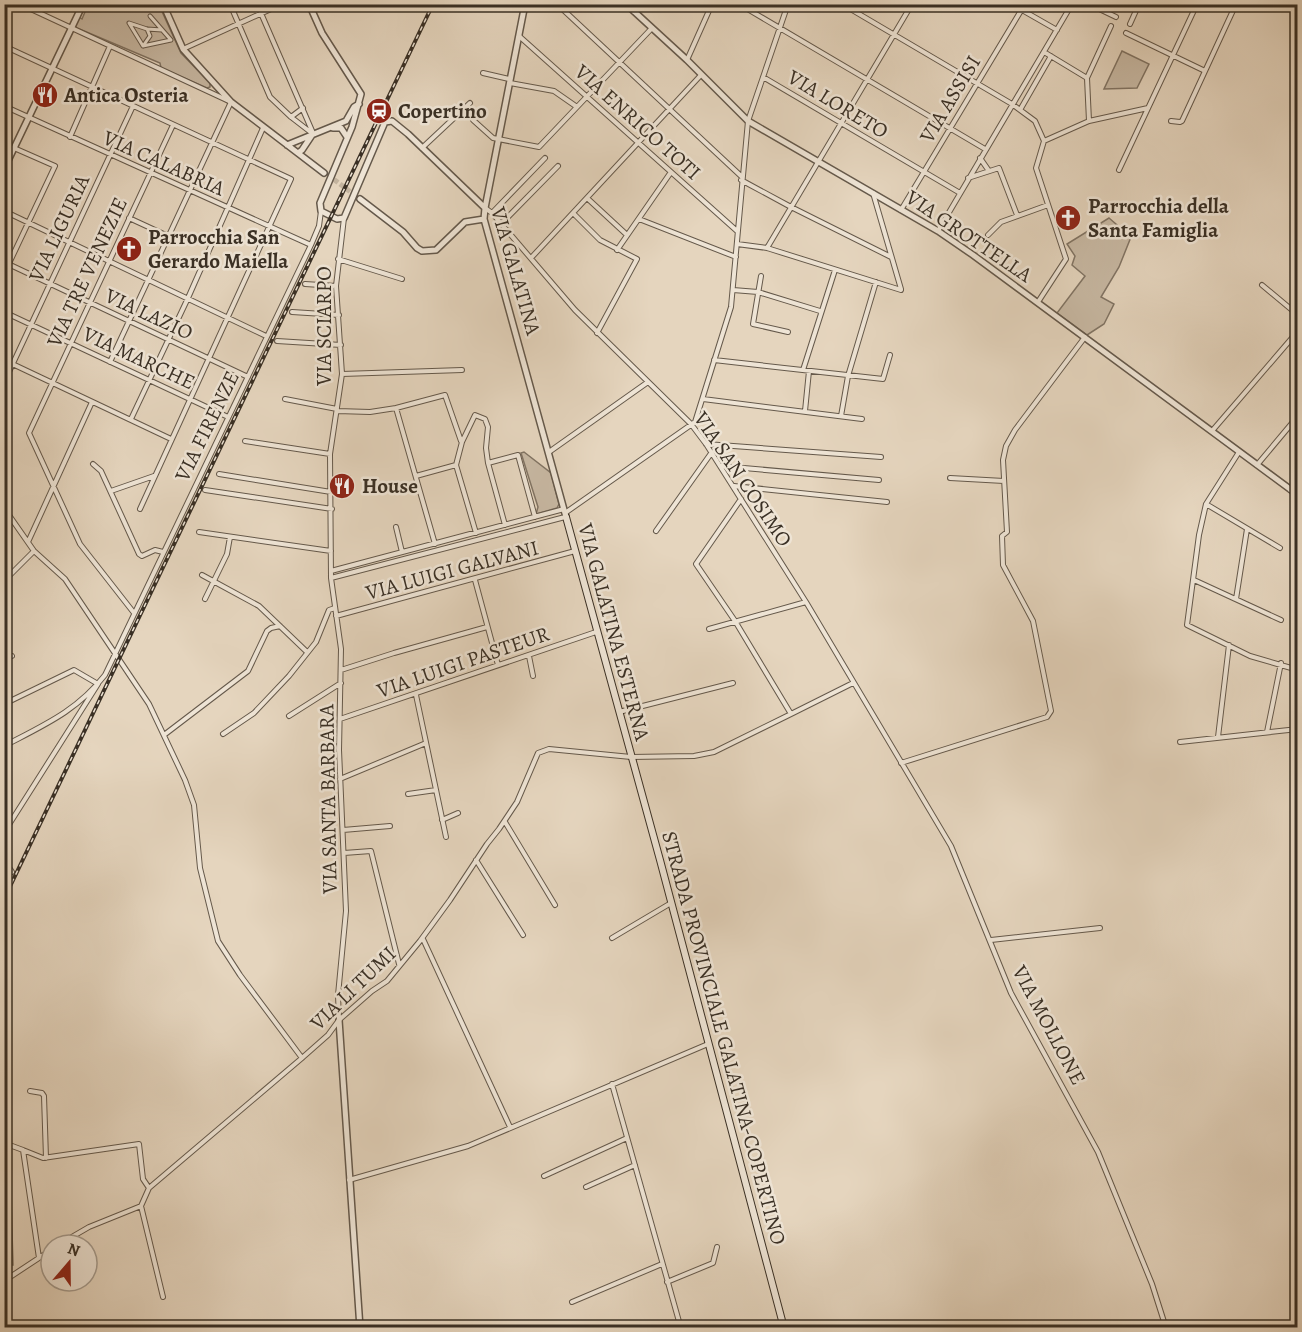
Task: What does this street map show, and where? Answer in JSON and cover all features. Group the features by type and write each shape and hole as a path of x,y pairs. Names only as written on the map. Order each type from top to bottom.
{"main road":[{"name":"VIA GALATINA ESTERNA","path":"565,513 631,757"},
{"name":"STRADA PROVINCIALE GALATINA-COPERTINO","path":"631,757 784,1328"}],"street":[{"path":"20,4 231,102"},
{"path":"4,169 83,4"},
{"path":"230,4 270,97 313,134"},
{"path":"257,4 313,134"},
{"path":"183,49 282,4"},
{"path":"309,4 322,33 361,94 352,127 320,203 321,211 338,219 344,218"},
{"path":"484,207 525,4"},
{"path":"557,4 742,178 791,207 891,257"},
{"name":"VIA GROTTELLA","path":"626,4 687,60 748,121 938,231 1038,302 1298,495"},
{"path":"634,12 641,4"},
{"path":"687,60 712,4"},
{"path":"739,4 746,6 867,80 985,148"},
{"path":"331,578 565,513 695,422 728,319 733,290 748,121 788,4"},
{"path":"842,4 977,83 1035,121 1044,141 1036,168 1066,259 1038,302"},
{"path":"767,248 912,4"},
{"path":"1007,4 1057,30"},
{"name":"VIA ASSISI","path":"901,210 1025,4"},
{"path":"938,231 1072,4"},
{"path":"1089,4 1116,17"},
{"path":"1130,24 1139,4"},
{"path":"1119,170 1197,4"},
{"path":"1171,121 1180,122 1182,120 1236,4"},
{"path":"166,5 183,49 231,102 324,172"},
{"path":"143,46 171,40 150,16"},
{"path":"143,46 129,23 147,29 162,30"},
{"path":"1089,121 1087,78 1111,26"},
{"path":"473,120 493,138 539,147 652,28"},
{"path":"143,46 150,36 147,29"},
{"path":"1126,33 1205,71"},
{"name":"VIA ENRICO TOTI","path":"519,35 738,231"},
{"path":"4,46 291,179 140,509"},
{"path":"70,137 110,46"},
{"path":"1044,52 1087,78"},
{"path":"1019,110 1051,56"},
{"path":"483,73 554,91 577,107"},
{"path":"531,258 701,75"},
{"name":"VIA LORETO","path":"763,77 960,193"},
{"path":"110,362 231,102"},
{"path":"298,153 313,134 346,121 354,107 360,103"},
{"path":"422,148 470,103"},
{"name":"VIA CALABRIA","path":"4,106 311,245"},
{"name":"VIA LIGURIA","path":"8,374 133,106"},
{"path":"291,117 303,108"},
{"path":"1044,141 1089,121 1148,108"},
{"path":"346,121 352,127"},
{"name":"VIA GALATINA","path":"344,218 385,122 392,121 484,207 484,219 565,513"},
{"name":"VIA TRE VENEZIE","path":"54,488 29,433 173,125"},
{"path":"331,128 352,127"},
{"path":"131,419 188,298 263,128"},
{"path":"340,128 347,137"},
{"path":"287,145 306,140"},
{"path":"306,140 309,161"},
{"path":"4,274 7,263 55,166 14,148"},
{"path":"492,213 544,158"},
{"path":"980,158 989,171"},
{"path":"501,224 558,166"},
{"path":"968,178 999,168 1017,215"},
{"path":"617,250 671,172"},
{"path":"737,244 767,248 901,290 873,193"},
{"path":"587,198 627,235"},
{"path":"360,199 397,226 422,251 436,250 465,222 484,219"},
{"path":"988,235 1001,222 1048,205"},
{"name":"VIA SAN COSIMO","path":"484,207 492,213 597,333 691,424 741,498 853,683"},
{"path":"4,211 266,336"},
{"name":"VIA FIRENZE","path":"4,828 10,823 105,675 311,245 319,226 321,211"},
{"path":"572,213 600,240 637,259 597,333"},
{"path":"129,218 168,236"},
{"name":"VIA SCIARPO","path":"331,578 330,454 342,374 336,286 344,218"},
{"path":"639,219 736,257"},
{"path":"338,259 402,279"},
{"name":"VIA LAZIO","path":"7,263 248,377"},
{"path":"803,370 835,270"},
{"path":"761,276 753,324 788,332"},
{"path":"841,416 848,376 876,282"},
{"path":"305,284 336,286"},
{"path":"1262,285 1298,315"},
{"path":"733,290 758,292 820,311"},
{"name":"VIA MARCHE","path":"4,312 228,417"},
{"path":"291,312 339,315"},
{"path":"1212,431 1298,331"},
{"path":"901,763 1047,717 1051,711 1033,621 1003,565 1002,536 1007,532 1003,460 1006,446 1033,406 1085,338"},
{"path":"277,341 341,345"},
{"path":"714,360 883,379 890,355"},
{"path":"4,360 171,439"},
{"path":"342,374 462,370"},
{"path":"805,411 808,370"},
{"path":"549,452 648,382"},
{"path":"285,399 337,410 370,412 396,408 445,395 462,442"},
{"path":"703,399 862,419"},
{"path":"28,542 92,402"},
{"path":"396,408 435,544"},
{"path":"476,532 456,465 462,442 475,415 485,419 489,427 486,448 488,463 505,525"},
{"path":"1257,465 1298,416"},
{"path":"245,441 330,454"},
{"path":"706,444 881,457"},
{"path":"656,531 712,452"},
{"path":"1239,452 1206,504 1199,535 1187,625 1250,656 1281,663 1298,670"},
{"path":"488,463 518,455 535,517"},
{"path":"93,464 102,471 139,554 142,556 155,550 163,552"},
{"path":"416,476 456,465"},
{"path":"720,466 879,480"},
{"path":"219,474 331,492"},
{"path":"111,491 154,476"},
{"path":"950,478 1004,482"},
{"path":"1290,490 1298,481"},
{"path":"733,486 887,502"},
{"path":"54,488 80,544 134,614"},
{"path":"205,490 332,509"},
{"path":"741,498 696,564 735,621 791,714"},
{"path":"1206,504 1280,548"},
{"path":"4,508 7,517 34,551 64,579 149,704 185,780 194,805 200,868 218,941 240,975 302,1058"},
{"path":"331,571 535,517 565,513"},
{"path":"396,527 402,552"},
{"path":"1236,599 1247,529"},
{"path":"199,532 331,551"},
{"path":"205,599 227,554 230,537"},
{"path":"4,581 34,551"},
{"name":"VIA LUIGI GALVANI","path":"336,616 575,551"},
{"path":"202,575 259,606 307,652"},
{"name":"VIA SANTA BARBARA","path":"331,578 341,649 340,779 346,911 338,995 339,1020"},
{"path":"475,579 498,665"},
{"path":"1194,579 1281,620"},
{"path":"709,629 806,602"},
{"path":"223,734 266,703 316,642 328,610 335,608"},
{"path":"164,735 248,671 267,631 280,626"},
{"path":"341,670 487,627"},
{"name":"VIA LUIGI PASTEUR","path":"340,719 596,632"},
{"path":"1218,737 1229,645"},
{"path":"4,659 12,656"},
{"path":"529,656 533,676"},
{"path":"1267,732 1281,663"},
{"path":"4,704 74,670 98,684 62,715 4,746"},
{"path":"289,716 341,683"},
{"path":"618,712 733,683"},
{"path":"631,757 694,756 714,752 853,683"},
{"name":"VIA MOLLONE","path":"853,683 951,846 1011,993 1098,1152 1152,1284 1166,1328"},
{"path":"416,695 446,837"},
{"path":"62,715 79,715"},
{"path":"1180,741 1298,729"},
{"path":"340,779 426,743"},
{"name":"VIA LI TUMI","path":"141,1206 148,1188 302,1058 328,1035 339,1020 387,981 423,938 505,822 517,802 538,753 553,749 631,757"},
{"path":"408,794 436,790"},
{"path":"442,820 458,813"},
{"path":"505,822 555,905"},
{"path":"343,830 390,826"},
{"path":"344,853 371,851 399,964"},
{"path":"4,860 12,872"},
{"path":"476,860 523,935"},
{"path":"612,938 671,903"},
{"path":"991,940 1100,928"},
{"path":"423,938 510,1127"},
{"path":"339,1020 360,1328"},
{"path":"349,1180 468,1146 709,1043"},
{"path":"612,1084 680,1325 672,1328"},
{"path":"30,1091 42,1093 44,1096 46,1158"},
{"path":"544,1176 627,1138"},
{"path":"4,1143 46,1158 139,1144 143,1179 148,1188"},
{"path":"4,1281 39,1258 23,1150"},
{"path":"586,1187 635,1165"},
{"path":"79,1233 141,1206 163,1297"},
{"path":"667,1282 712,1263 717,1247"},
{"path":"572,1302 662,1264"}],"shaded area":[{"path":"88,5 159,5 181,53 210,83 210,87 207,88 161,68 160,63 77,28 75,26 79,17 82,19"},
{"path":"1122,51 1149,64 1137,88 1104,89"},
{"path":"1109,218 1131,237 1119,267 1101,297 1114,304 1104,324 1087,335 1057,313 1085,276 1072,265 1075,256 1067,244"},
{"path":"524,452 551,473 559,504 557,508 536,514 538,507 521,453"},
{"path":"4,1197 11,1197 13,1265 5,1265"}],"tunnel":[{"path":"328,175 360,199"}],"railway":[{"path":"4,899 433,4"}],"place":[{"name":"Antica Osteria","path":"45,95"},
{"name":"Copertino","path":"379,111"},
{"name":"Parrocchia della Santa Famiglia","path":"1068,218"},
{"name":"Parrocchia San Gerardo Maiella","path":"129,249"},
{"name":"House","path":"342,486"}]}
